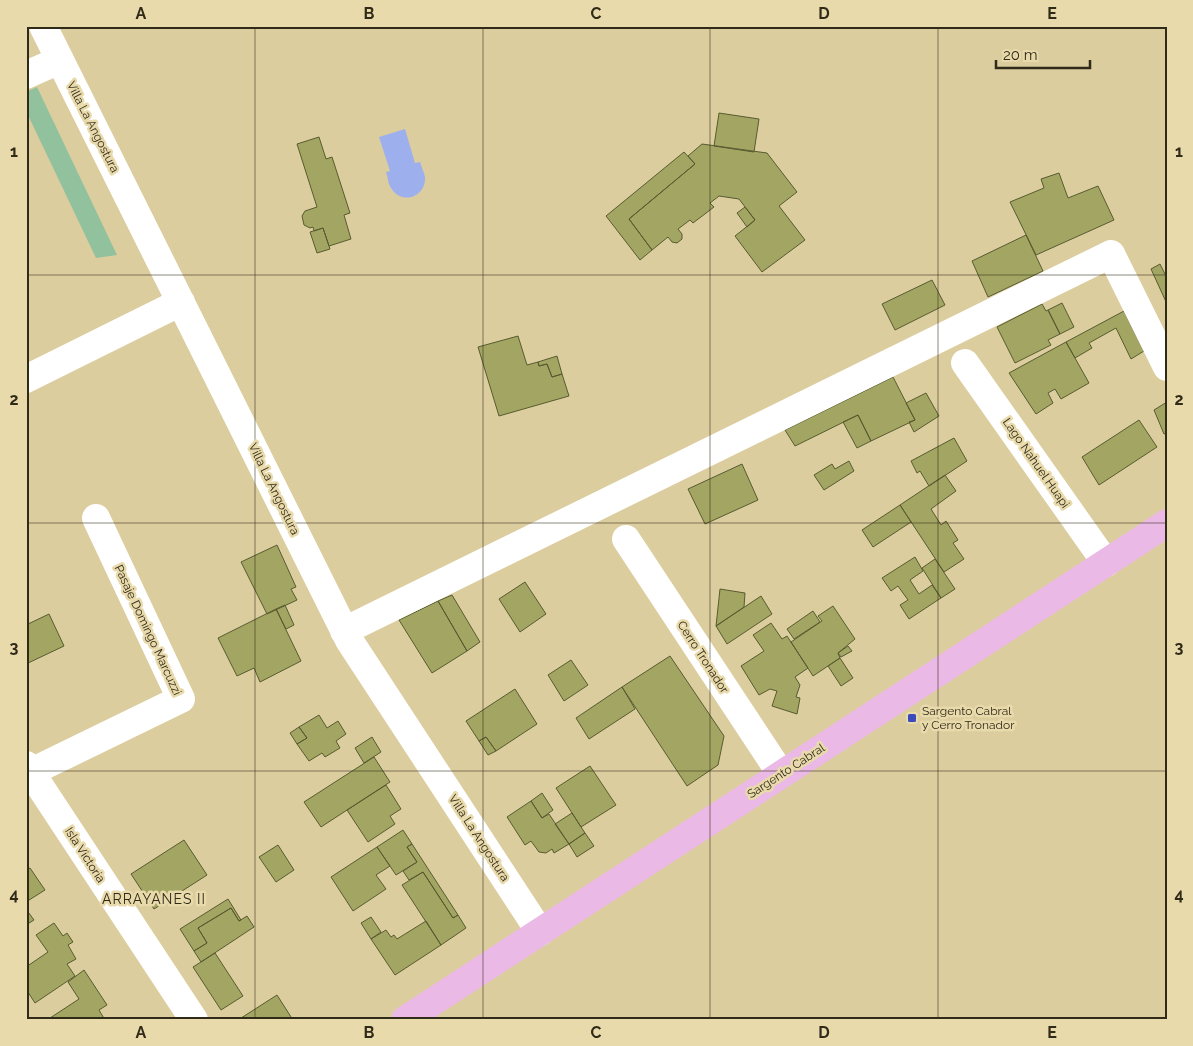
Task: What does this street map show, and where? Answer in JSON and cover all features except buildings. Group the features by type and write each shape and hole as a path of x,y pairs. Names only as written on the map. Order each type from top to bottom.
{"main road":[{"name":"Sargento Cabral","path":"405,1020 1167,523"}],"street":[{"name":"Villa La Angostura","path":"43,26 344,631 540,932"},
{"path":"26,75 60,60"},
{"path":"344,631 1111,254 1167,368"},
{"path":"26,379 180,302"},
{"name":"Lago Nahuel Huapi","path":"965,362 1106,563"},
{"name":"Pasaje Domingo Marcuzzi","path":"29,769 181,699 96,518"},
{"name":"Cerro Tronador","path":"626,539 781,774"},
{"name":"Isla Victoria","path":"29,769 194,1020"}],"green space":[{"path":"37,87 117,255 96,258 26,111 26,92"}],"water":[{"path":"405,129 415,163 420,162 425,177 422,190 412,197 406,198 395,193 390,186 386,172 390,171 379,137"}],"place":[{"name":"Sargento Cabral y Cerro Tronador","path":"912,718"}],"district":[{"name":"ARRAYANES II","path":"154,899"}]}
